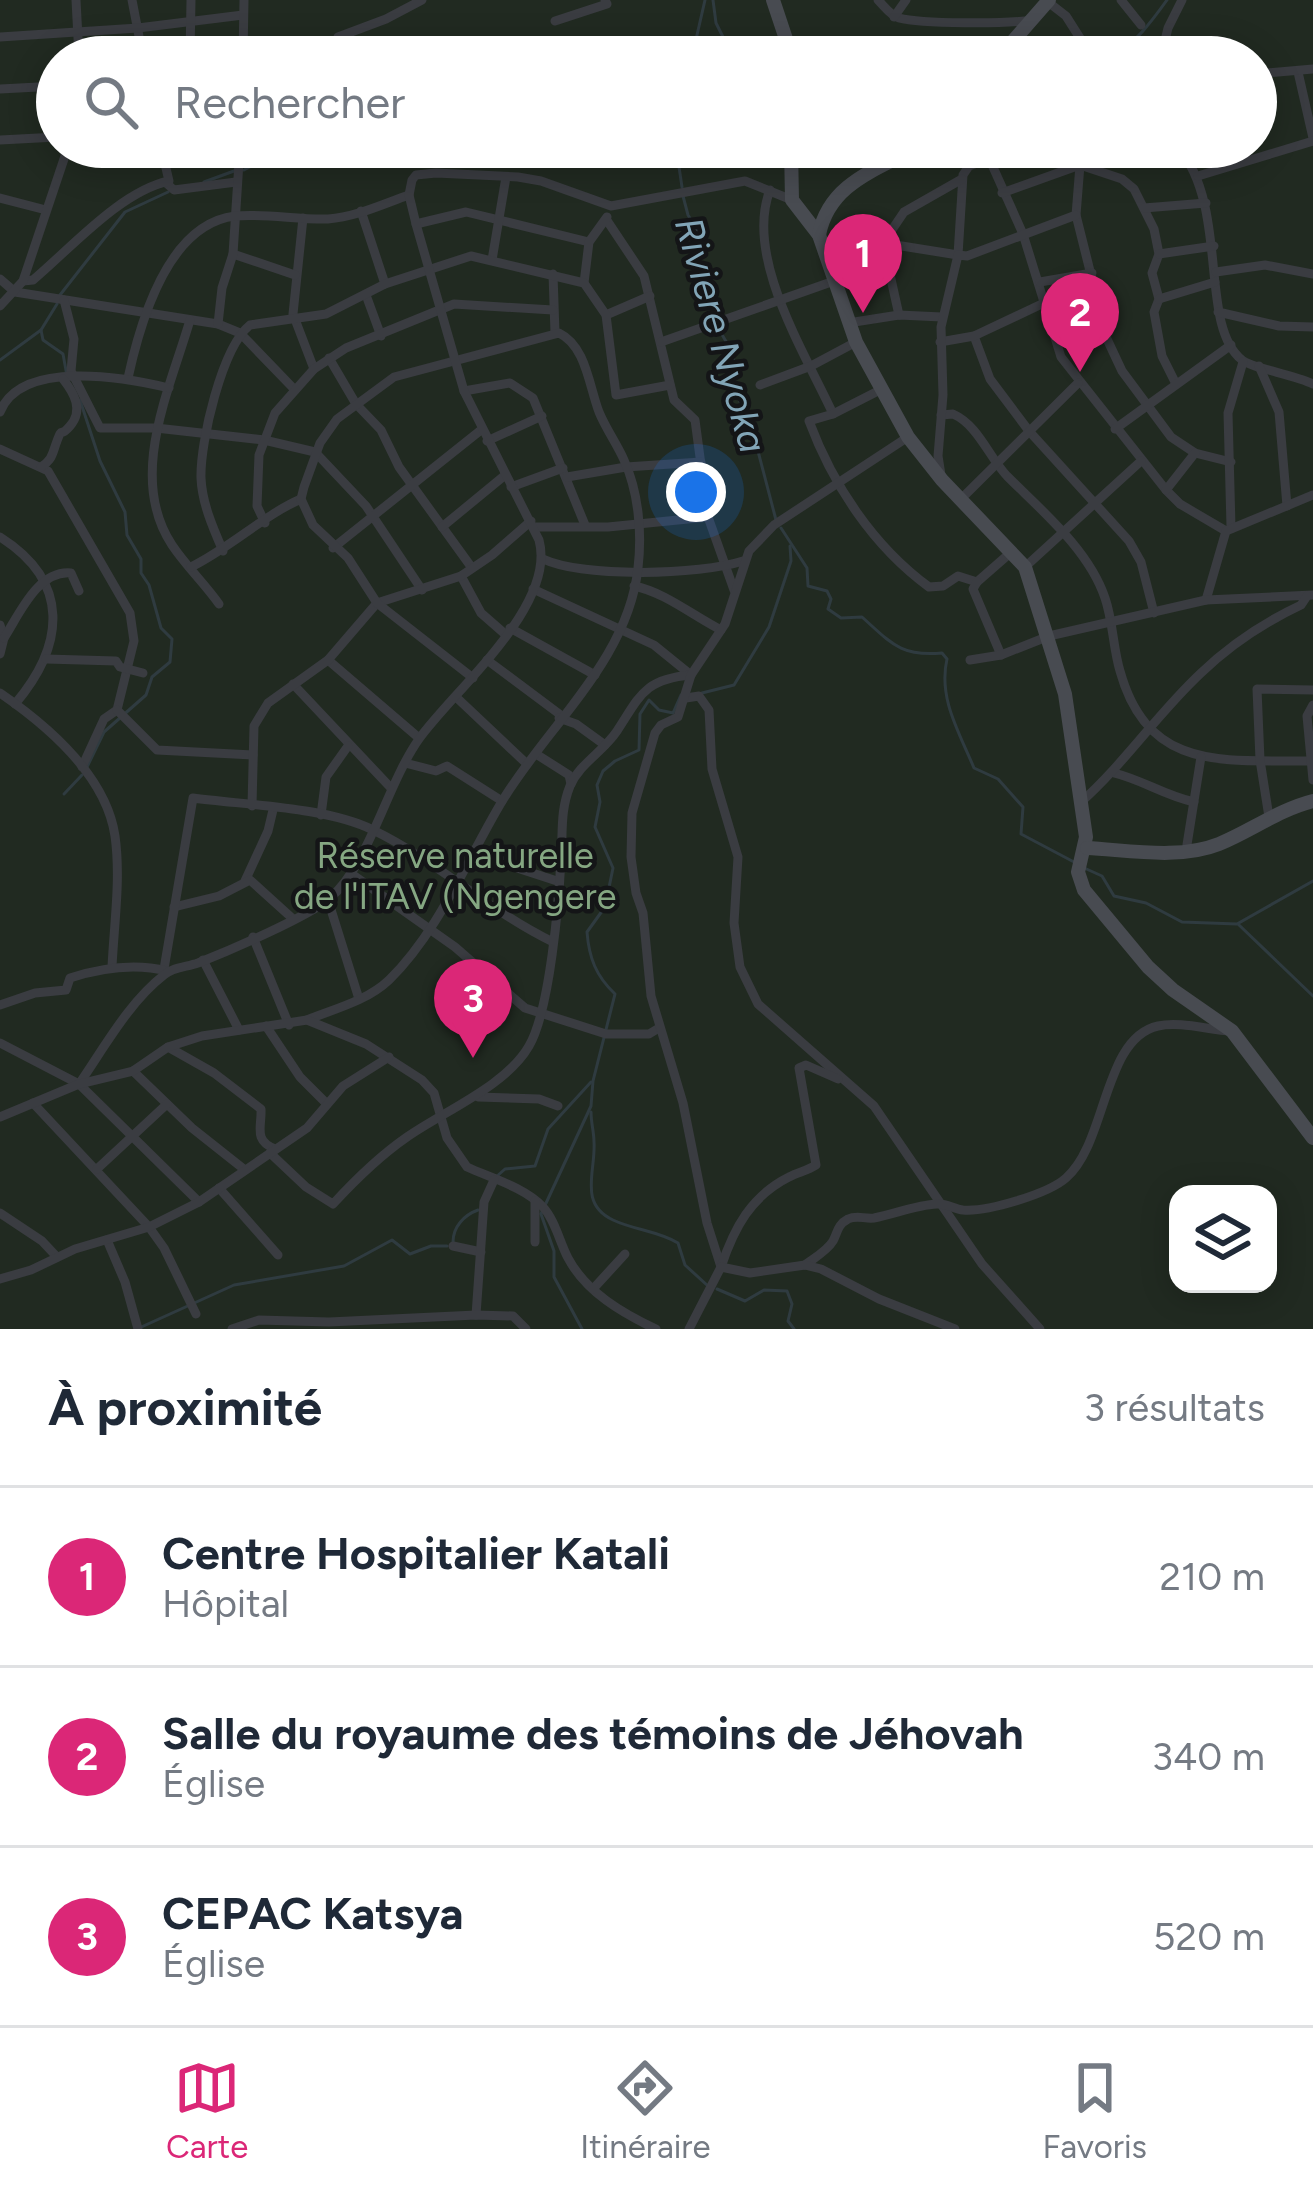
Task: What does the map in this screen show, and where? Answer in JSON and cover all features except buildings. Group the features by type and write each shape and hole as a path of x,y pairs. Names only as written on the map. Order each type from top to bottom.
{"street":[{"path":"76,0 77,36"},
{"path":"132,0 140,36"},
{"path":"190,0 190,36"},
{"path":"243,36 244,0"},
{"path":"341,36 422,0"},
{"path":"555,21 607,4 605,0"},
{"path":"773,0 785,36"},
{"path":"878,0 894,17 1032,20"},
{"path":"894,17 906,0"},
{"path":"1121,0 1141,25"},
{"path":"1166,36 1182,0"},
{"path":"1018,36 1048,1 1066,16 1079,36"},
{"path":"0,37 243,15"},
{"path":"1277,73 1313,69"},
{"path":"1277,151 1313,140 1298,72"},
{"path":"0,89 36,87"},
{"path":"0,140 36,138"},
{"path":"0,306 23,281 61,168"},
{"path":"166,168 169,186"},
{"path":"218,324 222,288 233,254 239,168"},
{"path":"791,168 792,200"},
{"path":"822,242 826,210 848,184 878,168"},
{"path":"942,480 938,455 941,317 958,255 962,179 968,168"},
{"path":"992,168 1040,282 1052,338 1078,382 1166,490 1180,504 1228,529 1313,495"},
{"path":"1002,193 1072,168"},
{"path":"1080,168 1076,215 1107,339 1144,405 1171,436 1195,453 1231,463"},
{"path":"1089,168 1121,179 1134,189 1144,208 1160,254 1152,273 1159,299 1154,312 1162,356 1175,382"},
{"path":"1192,168 1206,203 1218,312 1231,345 1244,362 1313,384"},
{"path":"1198,176 1223,168"},
{"path":"0,1005 66,990 70,978 112,968 165,970 203,960 328,900 353,875 371,829 419,738 488,660 533,589 543,560 533,524 504,476 464,391 409,195 416,175 542,181 611,206 746,181 792,200 822,242 856,342 908,436 942,480 1025,567 1065,694 1080,803 1082,861 1097,909 1173,991 1232,1031 1313,1138"},
{"path":"491,260 506,177"},
{"path":"899,315 883,243 904,212 962,179"},
{"path":"23,281 33,280 122,201 169,186 237,180"},
{"path":"770,190 762,228 782,302 833,414"},
{"path":"128,378 147,311 181,247 206,226 235,216 328,219 409,195"},
{"path":"0,198 46,210"},
{"path":"1144,208 1206,203"},
{"path":"584,283 589,242 611,206"},
{"path":"361,212 385,284"},
{"path":"416,224 455,212 486,215 589,242"},
{"path":"822,242 883,243 967,256 1076,215"},
{"path":"302,218 294,320 314,369"},
{"path":"606,219 638,262 674,400 695,420 708,518 736,598 691,674 677,717 655,733 631,824 651,996 683,1102 697,1181 721,1267"},
{"path":"1160,254 1214,246"},
{"path":"233,254 295,275"},
{"path":"223,551 205,503 201,477 205,435 241,333 260,323 326,314 385,284 471,256 491,260 584,283 606,315 616,395"},
{"path":"1159,299 1215,277 1265,265 1313,274"},
{"path":"1040,282 1091,273"},
{"path":"554,274 555,333"},
{"path":"0,279 15,292 218,324 241,333 295,390"},
{"path":"662,341 834,281"},
{"path":"366,295 381,336"},
{"path":"606,315 650,296"},
{"path":"59,299 74,339"},
{"path":"41,467 52,458 58,437 76,415 68,379 77,302"},
{"path":"940,342 974,336 1046,302"},
{"path":"265,523 257,506 259,455 275,413 314,369 441,308 480,304 553,310"},
{"path":"1218,312 1279,326 1313,327"},
{"path":"848,323 899,315 941,317"},
{"path":"190,320 156,428 152,460 159,516 171,544 219,604"},
{"path":"0,1117 79,1084 133,1071 168,1047 307,1020 358,999 392,977 428,927 502,801 595,675 638,573 640,525 626,466 574,342 555,333 394,377 337,419 315,452 301,500 313,525 348,558 377,603 473,678"},
{"path":"974,336 990,379 1139,557 1154,613"},
{"path":"760,385 856,342"},
{"path":"1115,429 1231,345"},
{"path":"329,358 472,568"},
{"path":"1206,600 1228,529 1228,413 1244,362"},
{"path":"1258,364 1279,412 1287,506"},
{"path":"0,412 6,396 17,388 49,379 128,378 169,388"},
{"path":"68,379 100,428 156,428 264,440 315,452 372,515 422,590"},
{"path":"464,391 510,382 533,398 585,525"},
{"path":"961,499 1078,382"},
{"path":"595,400 670,385"},
{"path":"882,389 809,421 823,460 890,552 929,587 943,586 958,576 977,582"},
{"path":"941,415 962,418 995,464 1064,533 1099,584 1124,684 1152,729 1171,747 1201,757 1308,760"},
{"path":"487,441 542,416"},
{"path":"333,548 481,430"},
{"path":"734,590 743,561 778,523 908,436"},
{"path":"0,449 48,471 130,613 134,640 117,710 104,719 82,767"},
{"path":"1166,490 1195,453"},
{"path":"1025,567 1141,461"},
{"path":"512,487 565,473 701,462"},
{"path":"442,527 504,476"},
{"path":"190,567 223,551 280,508 301,500"},
{"path":"252,806 254,726 261,712 328,661 377,603 461,577 533,524 640,525 708,518"},
{"path":"0,538 36,566 53,606 46,659 15,704"},
{"path":"1001,655 973,589 1009,554"},
{"path":"543,560 559,567 638,573 723,567 743,561"},
{"path":"0,654 4,638 45,581 56,573 71,573 79,591"},
{"path":"461,577 481,613 595,675"},
{"path":"634,586 657,590 676,607 721,630"},
{"path":"533,589 654,645 691,674"},
{"path":"970,660 1001,655 1049,636 1206,600 1310,596"},
{"path":"1080,803 1114,773 1198,675 1310,596"},
{"path":"0,625 4,638"},
{"path":"46,659 116,661 143,674"},
{"path":"488,660 604,745"},
{"path":"328,661 419,738"},
{"path":"168,1047 214,1073 261,1109 262,1142 306,1187 333,1204 367,1167 438,1117 478,1097 528,1049 553,942 560,821 572,784 645,689 691,674"},
{"path":"292,684 392,788"},
{"path":"1269,817 1256,689 1313,690"},
{"path":"0,693 74,754 106,805 115,834 117,884 112,968"},
{"path":"686,695 705,701 713,728 712,769 740,870 734,923 740,967 762,1011 852,1085 892,1128 982,1264 1040,1329"},
{"path":"456,698 527,764"},
{"path":"1313,705 1307,716 1313,780"},
{"path":"117,710 157,750 253,755"},
{"path":"321,815 326,777 348,746"},
{"path":"536,754 569,775 572,784"},
{"path":"1186,850 1201,757"},
{"path":"405,763 436,771 447,766 502,801"},
{"path":"1114,773 1136,778 1163,795 1194,802"},
{"path":"79,1084 165,970 193,798 321,815 371,829 508,920 553,942"},
{"path":"1082,861 1213,846 1313,801"},
{"path":"245,881 273,810"},
{"path":"477,847 514,867 557,881"},
{"path":"353,875 539,1015 620,1036 649,1034 659,1028"},
{"path":"174,907 219,896 250,880 292,918"},
{"path":"328,900 358,999"},
{"path":"254,937 290,1024"},
{"path":"203,960 239,1030"},
{"path":"307,1020 388,1057 434,1094 438,1117 460,1160 538,1203 573,1268 611,1304 656,1329"},
{"path":"805,1265 830,1246 840,1225 852,1216 874,1218 940,1203 962,1210 1026,1200 1065,1180 1090,1142 1115,1070 1139,1034 1164,1025 1232,1031"},
{"path":"266,1026 300,1077 327,1104"},
{"path":"0,1042 79,1084 199,1202"},
{"path":"0,1279 148,1227 199,1202 307,1128 351,1080 388,1057"},
{"path":"689,1329 733,1233 751,1206 787,1178 816,1166 800,1068 806,1065 852,1085"},
{"path":"133,1071 245,1170"},
{"path":"478,1097 539,1099 558,1106"},
{"path":"32,1103 148,1227 164,1248 196,1314"},
{"path":"97,1169 166,1104"},
{"path":"476,1315 484,1202 494,1180"},
{"path":"219,1188 278,1255"},
{"path":"536,1241 538,1203"},
{"path":"0,1213 42,1241 57,1258"},
{"path":"107,1240 138,1329"},
{"path":"453,1246 481,1252"},
{"path":"593,1289 625,1254"},
{"path":"721,1267 750,1274 805,1265 821,1268 879,1299 955,1329"},
{"path":"232,1329 476,1315 513,1316 526,1329"}],"green space":[{"name":"Réserve naturelle de l'ITAV (Ngengere","path":"0,0 1313,0 1313,1329 0,1329"}],"waterway":[{"path":"697,36 705,0"},
{"path":"713,0 722,36"},
{"path":"1138,36 1167,0"},
{"path":"244,170 248,168"},
{"name":"Riviere Nyoka","path":"679,168 682,187"},
{"path":"204,182 234,171"},
{"path":"60,295 125,212 168,192"},
{"name":"Riviere Nyoka","path":"683,196 700,235 698,272 707,284 715,323 733,353 735,390 753,432 776,520"},
{"path":"0,360 41,330 57,304"},
{"path":"41,330 43,340 63,354 67,376"},
{"path":"80,400 100,461 125,512 127,535 141,559 141,573 161,628 172,639 170,662 152,677 146,695 104,732 87,767"},
{"path":"781,528 807,568 808,586 827,591 828,609 841,618 862,617 906,650 942,653 947,659 948,701 974,768 998,779 1023,807 1021,834 1074,862"},
{"path":"702,693 734,685 769,627 791,561 790,546"},
{"path":"582,1329 554,1277 554,1251 541,1214 591,1106 615,994 595,966 587,932 605,907 613,868 595,827 600,802 597,785 603,771 639,750 640,714 649,700 659,710 673,713 681,695"},
{"path":"64,794 82,775"},
{"path":"1082,867 1102,876 1114,896 1146,903 1182,922 1237,924 1313,881"},
{"path":"1239,925 1313,996"},
{"path":"496,1177 505,1169 535,1166 548,1129 591,1082"},
{"path":"591,1112 591,1186 596,1205 613,1220 678,1243 685,1265 708,1286"},
{"path":"453,1242 460,1222 478,1210"},
{"path":"139,1328 234,1285 344,1266 392,1240 410,1254 447,1246"},
{"path":"717,1289 745,1301 764,1290 787,1291 792,1304 788,1321 794,1329"}],"place":[{"name":"Centre Hospitalier Katali","path":"863,313"},
{"name":"Salle du royaume des témoins de Jéhovah","path":"1080,372"},
{"name":"CEPAC Katsya","path":"473,1058"}]}
